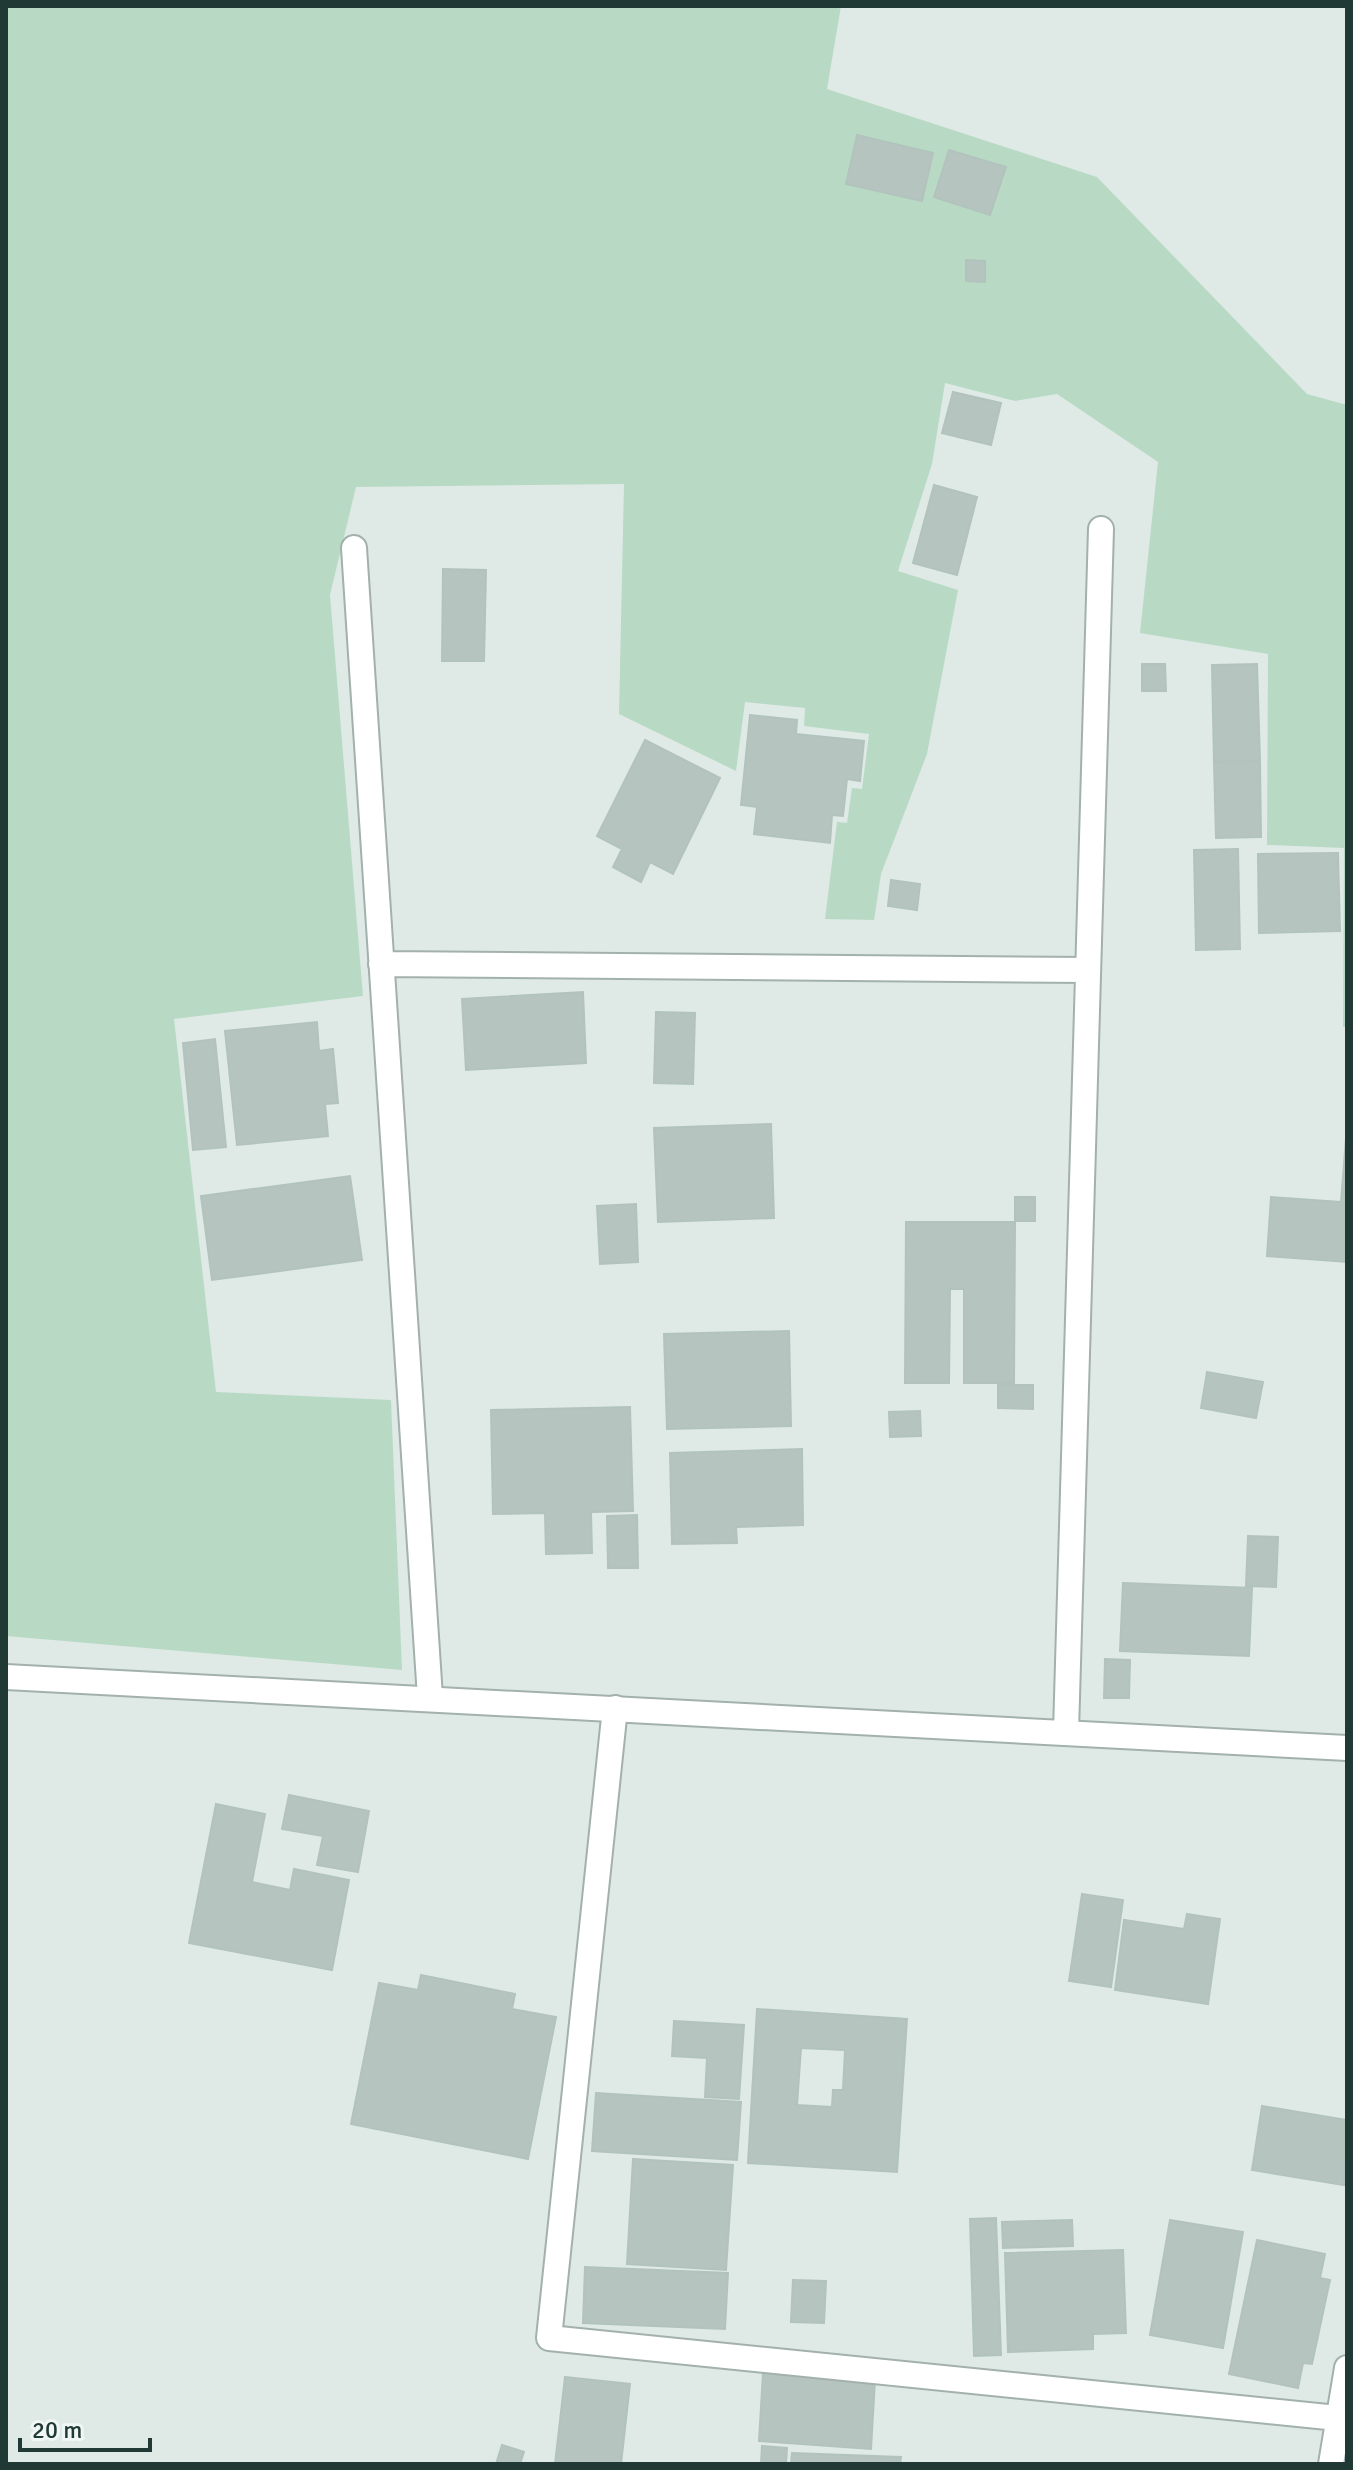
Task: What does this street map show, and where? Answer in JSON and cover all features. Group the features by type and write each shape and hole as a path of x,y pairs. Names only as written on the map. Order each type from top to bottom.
{"street":[{"path":"1066,1732 1101,529"},
{"path":"354,548 430,1697"},
{"path":"381,964 1088,970"},
{"path":"6,1677 430,1697 1347,1748"},
{"path":"615,1708 549,2338 1343,2418"},
{"path":"1331,2464 1343,2418 1347,2368"}],"green space":[{"path":"6,6 841,6 827,89 1097,177 1307,394 1347,405 1347,1027 1343,1027 1344,848 1267,845 1268,654 1140,633 1158,462 1057,394 1015,401 945,383 932,464 898,571 958,590 927,754 881,874 874,920 825,919 837,822 847,823 852,788 862,789 869,734 804,726 805,708 745,702 736,771 619,714 624,484 356,487 330,595 363,996 174,1019 216,1392 391,1400 402,1670 6,1636"}],"building":[{"path":"857,135 933,153 922,201 846,184"},
{"path":"949,150 1006,167 990,215 934,197"},
{"path":"966,260 985,261 985,282 966,281"},
{"path":"953,392 1001,403 991,445 942,433"},
{"path":"934,485 977,497 957,575 913,563"},
{"path":"443,569 486,570 484,661 442,661"},
{"path":"1142,664 1165,664 1166,691 1142,691"},
{"path":"1257,664 1260,761 1214,762 1212,665"},
{"path":"750,715 797,720 796,734 864,741 860,781 847,779 843,816 832,815 830,843 754,834 757,807 741,805"},
{"path":"645,740 720,778 673,874 650,862 641,882 613,867 622,849 597,836"},
{"path":"1260,761 1261,837 1216,838 1214,762"},
{"path":"1238,849 1240,949 1196,950 1194,850"},
{"path":"1338,853 1340,931 1259,933 1258,854"},
{"path":"891,880 920,884 917,910 888,906"},
{"path":"583,992 586,1063 466,1070 462,999"},
{"path":"656,1012 695,1013 693,1084 654,1083"},
{"path":"317,1022 319,1051 333,1049 338,1103 325,1104 328,1136 237,1145 225,1031"},
{"path":"215,1039 226,1147 193,1150 183,1043"},
{"path":"771,1124 774,1218 658,1222 654,1128"},
{"path":"1346,1138 1347,1262 1267,1256 1271,1197 1341,1202"},
{"path":"350,1176 362,1260 212,1280 201,1196"},
{"path":"1015,1197 1035,1197 1035,1221 1015,1221"},
{"path":"636,1204 638,1262 600,1264 597,1206"},
{"path":"906,1222 1015,1222 1014,1383 964,1383 964,1289 950,1289 949,1383 905,1383"},
{"path":"789,1331 791,1426 667,1429 664,1334"},
{"path":"1207,1372 1263,1382 1256,1418 1201,1408"},
{"path":"998,1385 1033,1385 1033,1409 998,1408"},
{"path":"630,1407 633,1511 591,1512 592,1553 546,1554 545,1513 493,1514 491,1410"},
{"path":"920,1411 921,1436 890,1437 889,1412"},
{"path":"802,1449 803,1525 736,1527 737,1543 672,1544 670,1453"},
{"path":"637,1515 638,1568 608,1568 607,1516"},
{"path":"1248,1536 1278,1537 1276,1587 1246,1586"},
{"path":"1123,1583 1252,1588 1249,1656 1120,1651"},
{"path":"1105,1659 1130,1660 1129,1698 1104,1698"},
{"path":"289,1795 369,1811 358,1872 317,1865 323,1836 282,1829"},
{"path":"216,1804 265,1814 252,1882 290,1890 294,1869 349,1880 332,1970 189,1943"},
{"path":"1082,1894 1123,1900 1111,1987 1069,1981"},
{"path":"1187,1914 1220,1919 1208,2004 1115,1990 1124,1920 1184,1929"},
{"path":"421,1975 515,1994 512,2009 556,2017 528,2159 351,2124 379,1983 418,1990"},
{"path":"757,2009 907,2019 897,2172 748,2163","holes":["801,2048 845,2050 843,2090 833,2090 832,2107 797,2105"]},
{"path":"674,2021 744,2025 739,2099 705,2097 707,2058 672,2056"},
{"path":"596,2093 741,2102 737,2160 592,2151"},
{"path":"1262,2106 1347,2120 1344,2185 1252,2170"},
{"path":"633,2159 733,2165 726,2270 627,2264"},
{"path":"996,2218 1001,2355 974,2356 970,2219"},
{"path":"1072,2220 1073,2246 1003,2248 1002,2222"},
{"path":"1170,2220 1243,2232 1223,2348 1150,2335"},
{"path":"1257,2240 1325,2254 1320,2278 1330,2280 1312,2364 1303,2363 1298,2388 1229,2374"},
{"path":"1123,2250 1126,2333 1093,2334 1093,2349 1008,2352 1005,2253"},
{"path":"585,2267 728,2273 725,2329 583,2323"},
{"path":"793,2280 826,2281 824,2323 791,2322"},
{"path":"763,2373 875,2380 871,2449 759,2441"},
{"path":"565,2377 630,2384 621,2464 555,2464"},
{"path":"502,2445 524,2452 520,2464 496,2464"},
{"path":"762,2446 787,2448 786,2464 761,2464"},
{"path":"792,2453 901,2457 900,2464 791,2464"}]}
